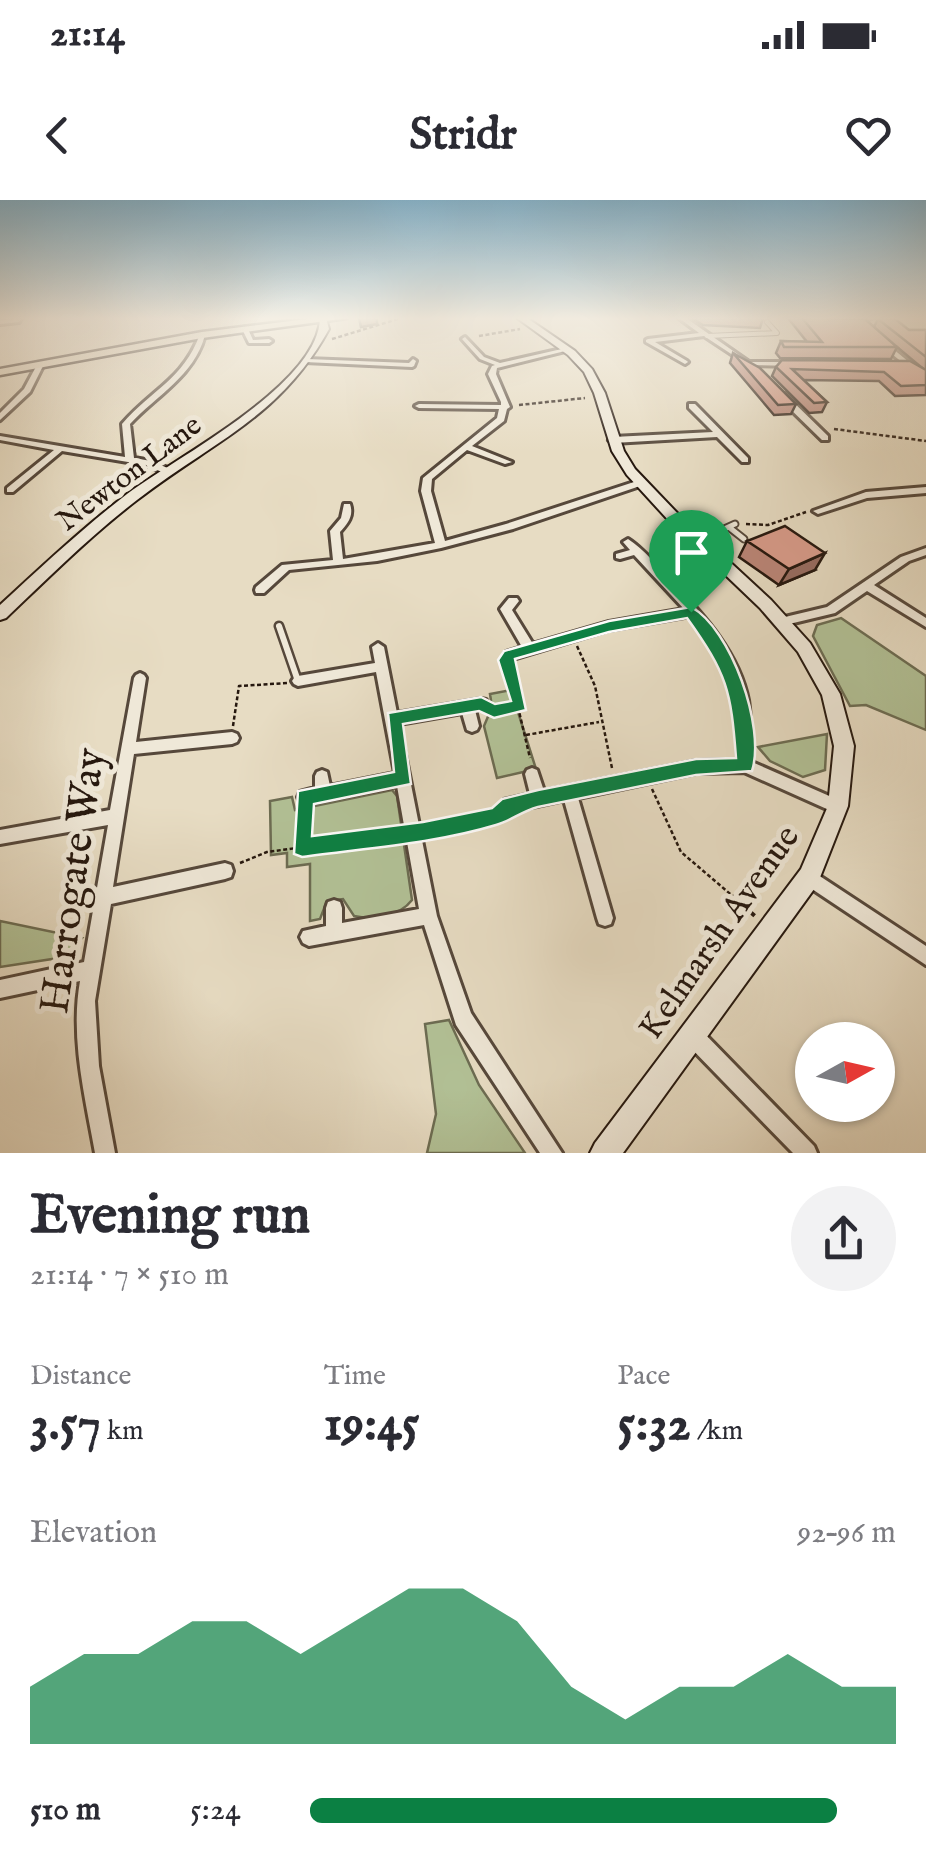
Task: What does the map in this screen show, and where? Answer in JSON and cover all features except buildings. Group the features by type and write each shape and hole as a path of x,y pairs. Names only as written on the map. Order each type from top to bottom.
{"main road":[{"path":"0,372 49,362"}],"street":[{"path":"130,460 126,424 189,362"},
{"name":"Newton Lane","path":"0,614 93,529 267,403 305,362"},
{"path":"337,362 412,366 413,362"},
{"name":"Kelmarsh Avenue","path":"580,362 588,370 601,398 613,440 640,483 696,541 759,592 785,621 839,714 846,753 828,842 809,877 605,1153"},
{"path":"497,363 492,374 506,408"},
{"path":"0,418 27,390 40,364"},
{"path":"750,364 808,364"},
{"path":"750,364 762,376"},
{"path":"887,364 906,364 926,380"},
{"path":"775,389 824,438"},
{"path":"419,406 506,408"},
{"path":"692,406 745,460"},
{"path":"442,544 426,491 428,478 490,431 506,408"},
{"path":"613,440 718,434"},
{"path":"0,438 130,460 168,471"},
{"path":"469,448 508,462"},
{"path":"10,490 59,450"},
{"path":"260,590 283,562 338,562 480,539 640,483"},
{"path":"818,511 866,495 926,490"},
{"path":"338,562 335,531 346,519 347,506"},
{"path":"620,556 633,546 691,612 726,660 740,694 746,766"},
{"path":"785,621 831,610 905,559 926,551"},
{"path":"867,586 926,623"},
{"path":"503,605 530,648"},
{"path":"510,655 572,636 691,612"},
{"path":"378,647 429,916 464,1018 552,1153"},
{"path":"314,662 316,678"},
{"path":"298,682 382,666"},
{"name":"Harrogate Way","path":"105,1153 89,1066 89,970 140,678"},
{"path":"394,718 474,705 472,726"},
{"path":"128,749 232,738"},
{"path":"509,805 696,767 746,766 838,807"},
{"path":"532,774 538,798"},
{"path":"322,776 323,794"},
{"path":"305,797 404,778"},
{"path":"569,792 605,918"},
{"path":"0,837 118,816"},
{"path":"103,897 225,872"},
{"path":"809,877 926,956"},
{"path":"334,908 334,932"},
{"path":"309,937 429,916"},
{"path":"0,989 89,970"},
{"path":"693,1036 807,1153"}],"lane":[{"path":"696,541 732,526 744,539"},
{"path":"278,626 284,636 285,666 298,682"}],"path":[{"path":"506,408 564,397 601,398"},
{"path":"813,426 926,441"},
{"path":"732,526 768,525 818,511"},
{"path":"656,574 719,560"},
{"path":"572,636 595,686 600,722 618,784"},
{"path":"510,655 506,660 532,774"},
{"path":"232,738 239,686 298,682"},
{"path":"474,705 494,711 517,706"},
{"path":"526,735 600,722"},
{"path":"647,777 681,852 771,930"},
{"path":"302,847 305,797"},
{"path":"225,872 267,852 415,832 497,816 509,805"}],"green space":[{"path":"841,618 926,676 926,730 866,705 850,706 813,636 817,625"},
{"path":"511,690 536,769 497,778 484,726 492,707 490,694"},
{"path":"827,734 825,770 803,777 770,761 758,747"},
{"path":"392,790 397,796 412,900 393,914 369,918 354,916 343,899 327,901 320,919 310,921 310,864 287,867 287,853 271,855 270,801 292,797 295,810"},
{"path":"0,921 82,938 65,957 0,967"},
{"path":"449,1020 479,1085 525,1153 427,1153 436,1114 425,1024"}],"route":[{"path":"691,612 726,660 740,694 746,766 696,767 538,798 509,805 497,816 423,832 302,847 305,797 404,778 394,718 481,704 494,711 520,706 506,660 510,655 609,626 691,612"}]}
